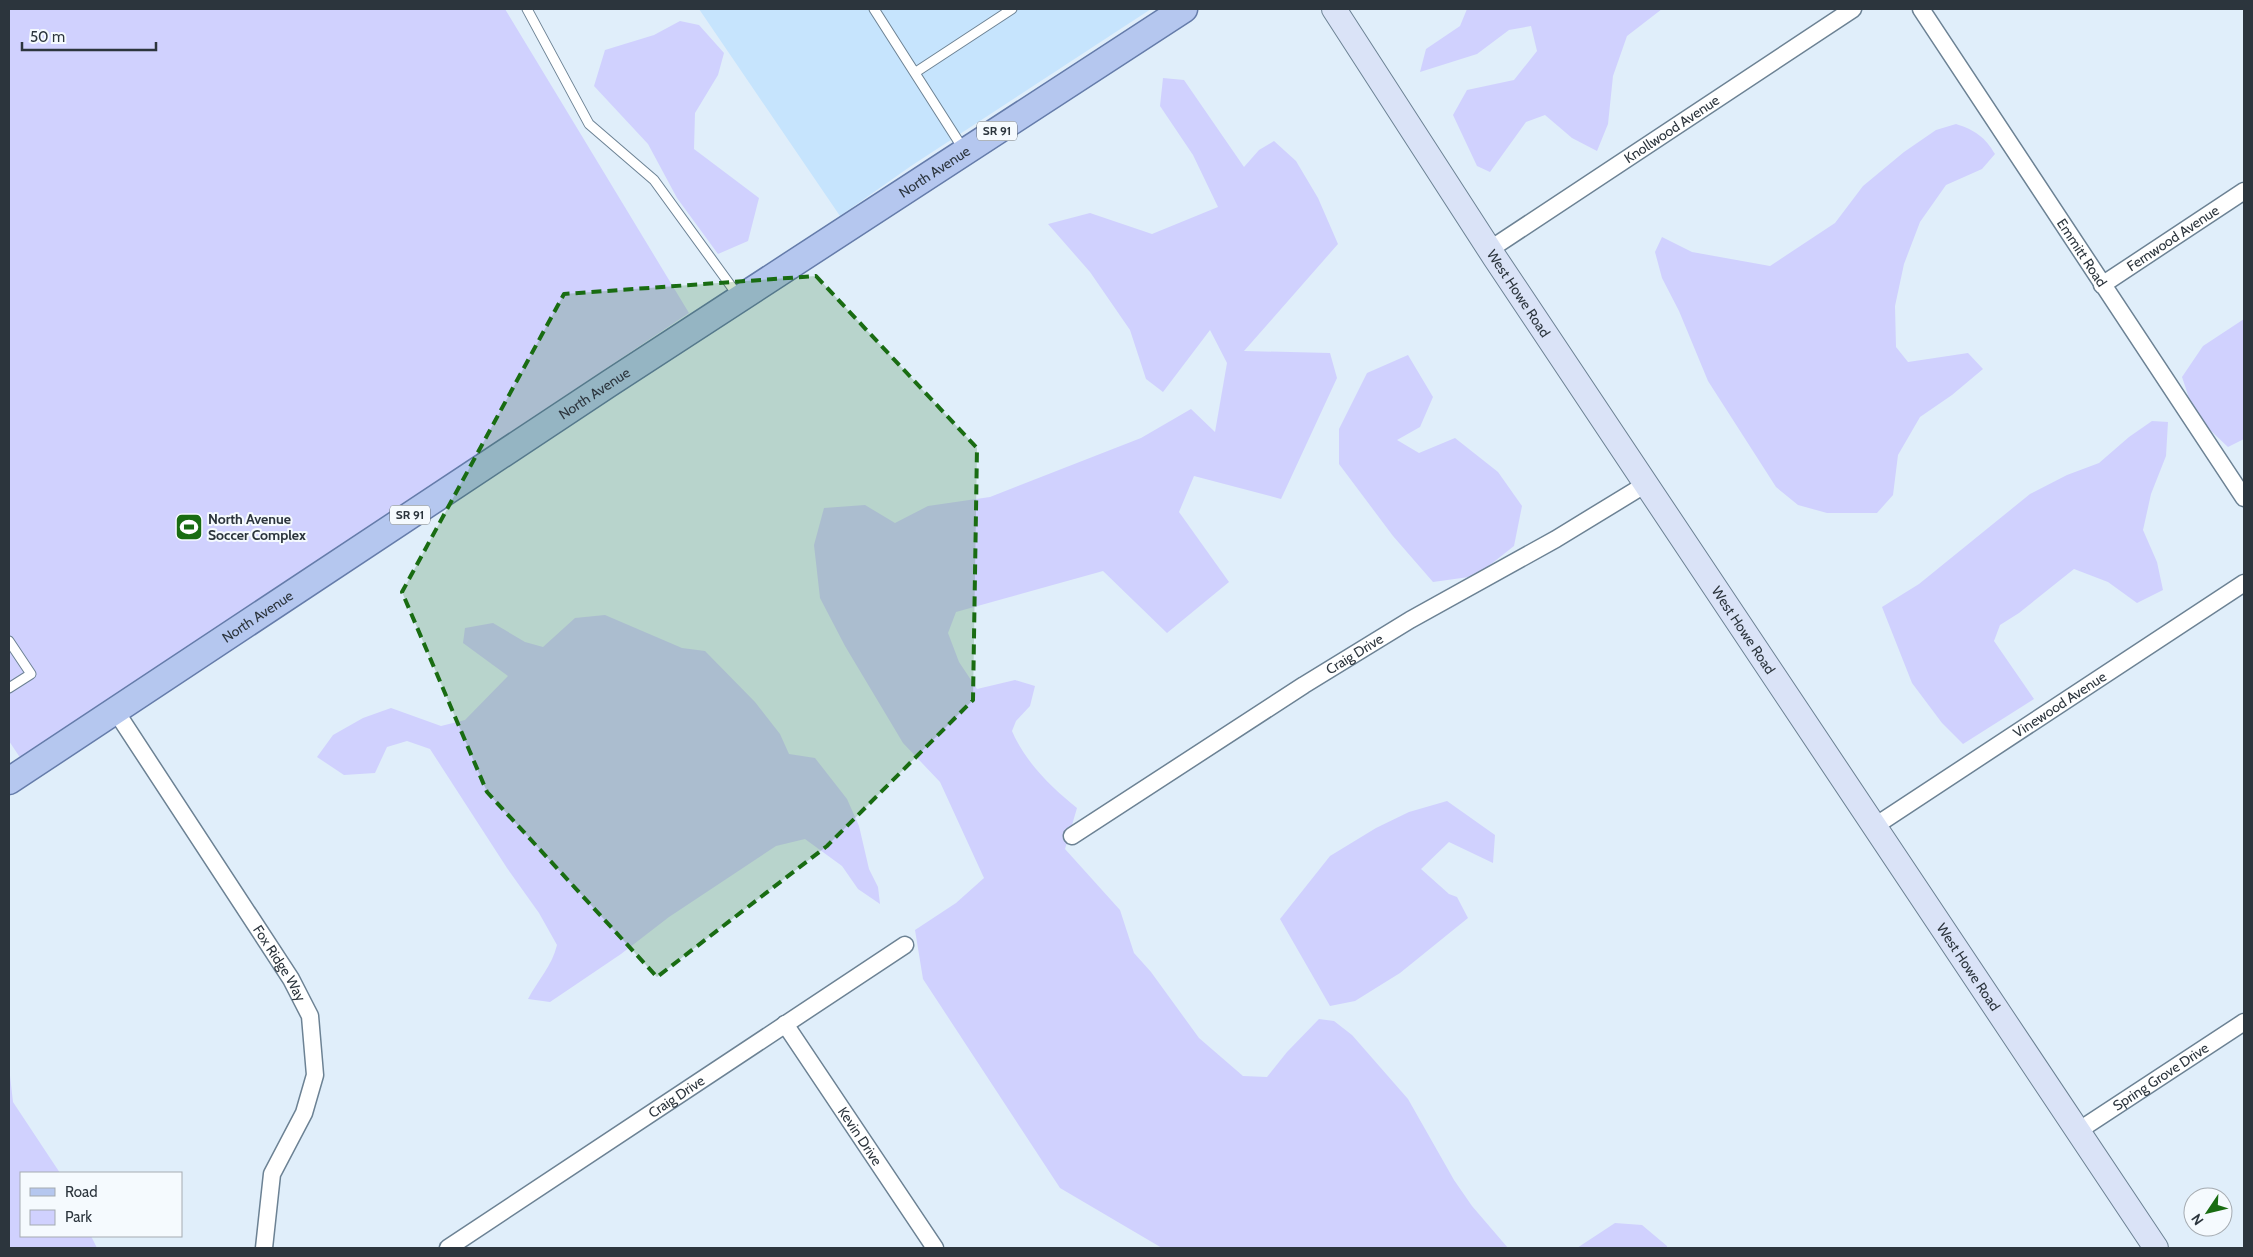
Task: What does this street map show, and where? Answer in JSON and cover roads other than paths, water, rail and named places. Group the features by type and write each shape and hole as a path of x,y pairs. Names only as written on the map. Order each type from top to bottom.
{"main road":[{"name":"North Avenue","path":"13,775 1184,9"},
{"name":"West Howe Road","path":"1334,9 1489,250 2156,1248"}],"street":[{"name":"Knollwood Avenue","path":"1489,250 1853,9"},
{"name":"Emmitt Road","path":"1921,9 2244,498"},
{"name":"Fernwood Avenue","path":"2102,285 2244,191"},
{"name":"Craig Drive","path":"1072,836 1214,743 1394,630 1556,539 1646,484"},
{"name":"Vinewood Avenue","path":"1875,826 2244,583"},
{"name":"Fox Ridge Way","path":"115,710 291,980 310,1016 315,1075 304,1113 272,1174 264,1248"},
{"name":"Craig Drive","path":"448,1248 905,945"},
{"name":"Spring Grove Drive","path":"2078,1131 2244,1022"},
{"name":"Kevin Drive","path":"784,1024 935,1248"}],"lane":[{"path":"527,9 589,124 654,180 740,299"},
{"path":"874,9 916,72 965,152"},
{"path":"916,72 1012,9"},
{"path":"9,641 31,674 9,688"}],"place":[{"name":"North Avenue Soccer Complex","path":"189,527"}]}
